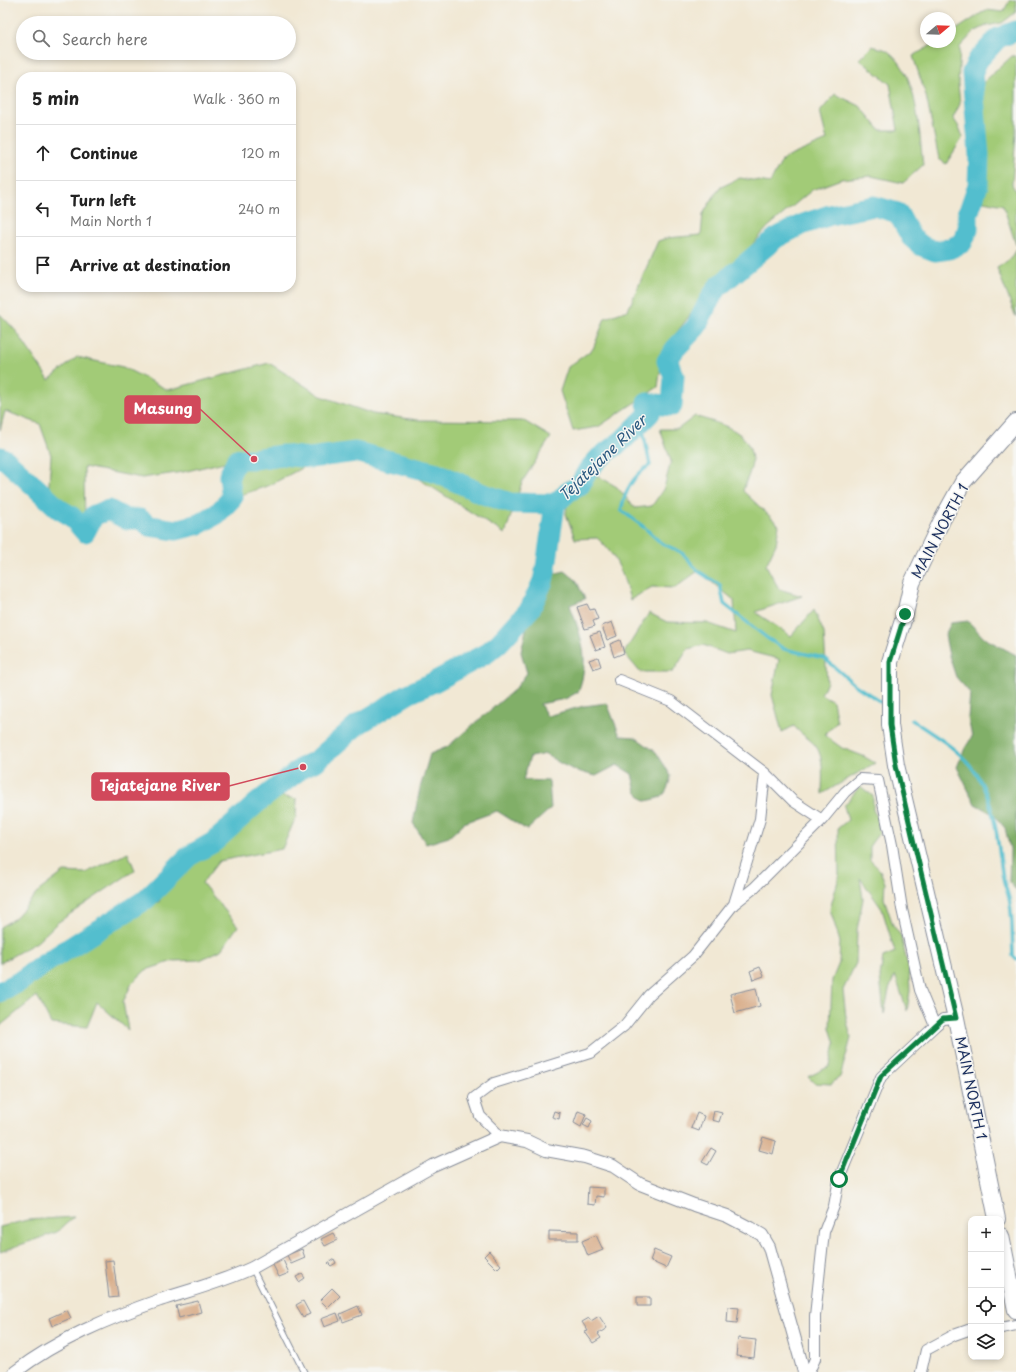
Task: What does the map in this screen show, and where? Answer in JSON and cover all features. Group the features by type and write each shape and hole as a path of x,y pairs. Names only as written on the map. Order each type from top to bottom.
{"main road":[{"name":"MAIN NORTH 1","path":"996,1216 956,1018 896,765 890,725 890,662 905,614 912,583 942,520 964,482 1016,422"},
{"path":"1004,1251 1016,1310"}],"street":[{"path":"619,680 671,701 765,773 793,801 822,820"},
{"path":"734,904 760,819 765,773"},
{"path":"804,1372 769,1246 762,1235 727,1216 640,1184 613,1166 585,1156 546,1150 526,1141 500,1136 480,1116 474,1098 494,1083 590,1053 624,1026 649,995 693,956 734,904 754,888 822,820 845,792 860,779 878,780 892,845 902,909 920,990 935,1026"},
{"path":"810,1372 815,1359 815,1316 824,1232 834,1206 839,1179 881,1076 943,1019 956,1018"},
{"path":"15,1372 39,1354 96,1325 159,1300 227,1279 252,1268 433,1166 500,1136"},
{"path":"1004,1327 1016,1325"},
{"path":"921,1372 926,1350 954,1335 968,1330"}],"lane":[{"path":"252,1268 304,1372"}],"green space":[{"path":"1010,0 1016,0 1016,12 1002,23 986,26 974,32 960,47 958,84 960,104 953,118 963,137 946,164 939,159 926,96 913,56 927,48 956,48 956,30 986,10 1003,12"},
{"path":"872,46 889,52 899,62 906,74 911,88 918,120 923,165 903,183 871,176 841,179 812,190 768,227 690,315 663,351 658,387 598,427 573,431 560,391 568,367 593,349 605,318 628,310 658,241 667,238 701,235 703,214 719,188 740,178 770,183 783,159 827,140 820,112 835,94 860,106 880,130 898,130 890,84 859,59"},
{"path":"1012,56 1016,56 1016,134 1012,184 1016,193 1016,245 1003,205 974,199 979,175 974,91"},
{"path":"1016,249 1016,317 997,268 1010,259"},
{"path":"0,314 16,331 49,380 77,357 123,367 168,390 269,363 321,396 373,414 418,420 524,421 551,437 522,482 505,534 394,463 322,457 270,485 232,498 237,459 183,472 142,478 84,467 85,532 48,499 51,455 40,424 5,411 0,430"},
{"path":"695,416 724,425 740,435 746,441 750,450 752,461 743,491 779,525 776,544 766,565 779,589 802,596 755,612 791,636 814,610 824,633 827,682 821,694 833,701 837,722 824,735 842,748 863,756 875,763 822,794 822,762 815,745 794,726 782,732 772,695 779,659 747,651 727,654 703,645 688,649 673,672 640,672 624,653 649,613 667,622 707,623 736,633 734,600 698,571 675,588 652,587 630,600 619,566 610,552 597,538 575,539 566,514 568,492 588,470 617,487 635,508 652,506 664,488 671,461 660,429 678,429"},
{"path":"565,571 576,580 585,599 570,605 578,627 583,648 584,669 582,680 578,692 565,699 540,704 547,716 584,706 607,703 620,736 635,737 656,752 671,776 668,788 661,797 645,801 636,792 632,774 617,765 596,776 582,773 570,768 546,754 530,757 523,780 549,781 551,808 527,830 497,811 464,823 449,837 426,844 413,823 420,788 430,754 447,747 515,689 527,673 521,652 535,598 553,574"},
{"path":"968,621 984,638 1016,655 1016,890 1009,882 1010,849 1005,828 993,814 975,804 957,767 965,748 972,737 968,718 970,693 956,677 949,656 945,635 951,623"},
{"path":"860,786 873,796 873,810 879,821 879,833 870,845 870,860 880,870 885,883 884,898 893,925 901,936 909,971 910,991 907,1011 895,975 889,990 884,1014 880,977 883,957 895,952 882,909 860,878 863,899 857,930 856,963 843,990 846,1017 851,1038 840,1077 831,1084 814,1083 808,1077 830,1066 835,1044 830,1028 832,980 839,963 840,942 830,909 839,877 838,828 848,820 844,806"},
{"path":"269,794 297,799 296,817 282,849 219,861 202,883 238,926 221,950 200,960 173,961 146,970 132,983 123,1002 128,1030 97,1002 87,1027 51,1024 37,996 0,1026 0,999 95,932 138,904 159,902 169,875 189,856"},
{"path":"128,853 135,870 57,923 37,942 0,963 0,927 15,918 40,890 64,872 85,873"},
{"path":"74,1217 57,1232 0,1252 0,1227 27,1220"}],"building":[{"path":"587,604 590,610 594,609 598,619 593,621 595,626 585,629 577,607"},
{"path":"612,622 617,636 607,640 602,626"},
{"path":"600,632 605,647 596,650 590,635"},
{"path":"620,640 624,653 614,657 610,644"},
{"path":"598,657 601,666 593,669 589,660"},
{"path":"760,967 764,976 753,980 750,971"},
{"path":"756,988 760,1006 735,1013 730,994"},
{"path":"554,1111 560,1113 559,1119 552,1117"},
{"path":"578,1111 586,1114 581,1127 574,1123"},
{"path":"714,1111 722,1113 719,1122 712,1120"},
{"path":"697,1113 704,1116 699,1131 691,1128"},
{"path":"587,1118 592,1121 589,1128 583,1125"},
{"path":"763,1137 776,1141 773,1154 759,1150"},
{"path":"711,1148 716,1151 708,1165 702,1162"},
{"path":"588,1187 604,1188 604,1197 596,1196 595,1205 587,1204"},
{"path":"549,1231 578,1232 578,1240 549,1240"},
{"path":"333,1233 337,1240 325,1246 321,1239"},
{"path":"596,1235 603,1250 588,1256 582,1241"},
{"path":"302,1249 305,1258 291,1264 287,1255"},
{"path":"654,1250 671,1257 666,1268 650,1261"},
{"path":"489,1251 501,1265 497,1269 484,1256"},
{"path":"334,1259 336,1263 331,1266 328,1263"},
{"path":"113,1260 118,1297 109,1298 105,1261"},
{"path":"283,1260 289,1273 279,1277 273,1265"},
{"path":"302,1274 305,1278 299,1282 296,1277"},
{"path":"332,1288 340,1296 328,1308 320,1300"},
{"path":"637,1297 650,1297 650,1306 637,1306"},
{"path":"198,1301 201,1312 179,1318 176,1306"},
{"path":"303,1301 310,1314 303,1317 296,1305"},
{"path":"358,1306 362,1315 343,1322 340,1314"},
{"path":"728,1307 739,1308 737,1323 727,1322"},
{"path":"67,1310 71,1318 52,1326 49,1318"},
{"path":"337,1313 340,1321 324,1327 321,1319"},
{"path":"599,1316 607,1328 598,1334 601,1338 593,1343 585,1332 588,1331 582,1322 589,1318 591,1321"},
{"path":"738,1338 756,1340 754,1358 736,1356"}],"waterway":[{"name":"Tejatejane River","path":"0,992 19,982 44,964 145,900 189,856 214,842 257,803 303,767 316,761 357,725 408,694 434,682 487,653 499,643 530,609 543,581 555,504 568,492 580,485 588,470 599,458 623,440 650,413 647,403 672,406 674,376 667,361 675,349 696,327 710,299 718,287 776,238 801,225 830,215 874,206 898,213 911,237 922,246 935,251 949,249 962,243 968,229 968,214 978,185 979,155 972,73 978,60 998,38 1016,31"},
{"path":"641,421 650,465 634,479 625,496 621,510 645,528 661,543 681,552 698,571 720,585 724,604 767,638 784,649 824,658 855,685 881,702"},
{"path":"0,457 6,460 59,509 71,516 85,532 94,515 109,510 126,519 140,519 150,526 176,530 199,524 217,514 232,498 229,476 237,459 254,459 282,455 310,458 355,452 437,473 483,494 510,503 555,504"},
{"path":"912,720 964,758 978,777 984,789 996,830 1003,876 1012,917 1013,956 1016,959"}],"place":[{"name":"Masung","path":"254,459"},
{"name":"Tejatejane River","path":"303,767"}],"route":[{"path":"839,1179 862,1127 881,1076 907,1054 943,1019 956,1018 896,765 890,725 890,662 905,614"}]}
